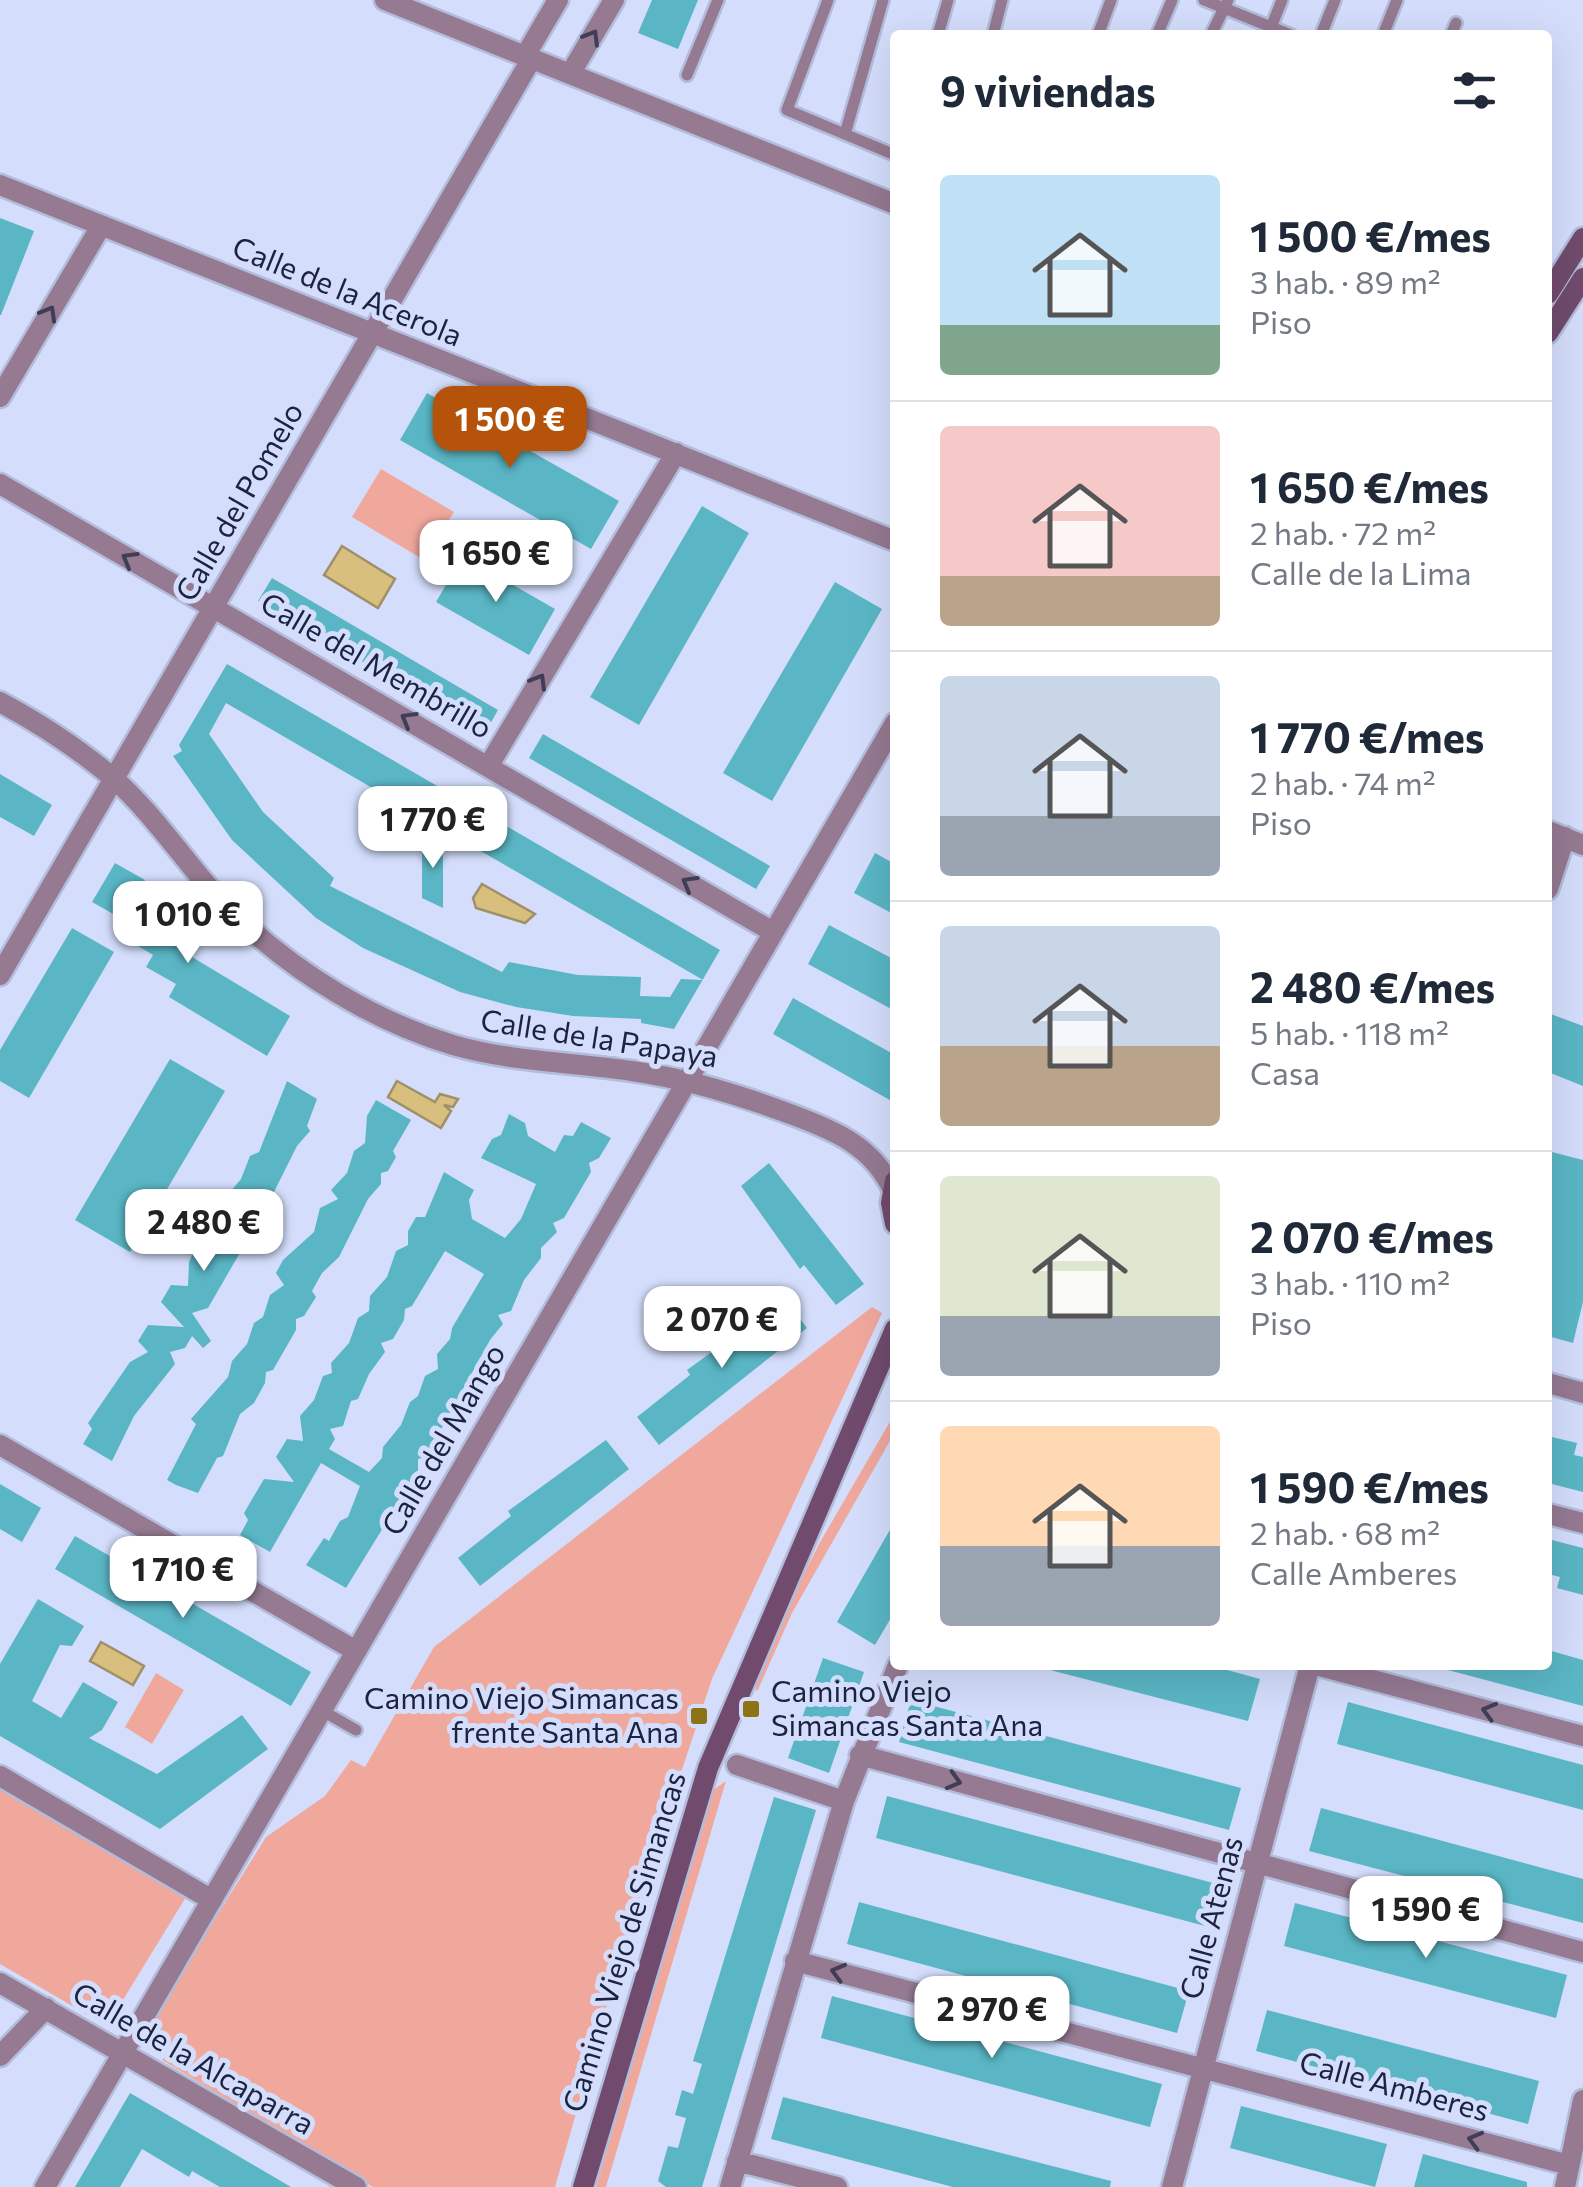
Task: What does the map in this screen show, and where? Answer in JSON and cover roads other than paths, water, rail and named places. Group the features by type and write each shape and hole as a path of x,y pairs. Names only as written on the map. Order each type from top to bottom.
{"main road":[{"path":"1552,288 1583,238"},
{"path":"1552,328 1583,278"},
{"name":"Camino Viejo de Simancas","path":"583,2187 708,1768 890,1341"}],"street":[{"path":"386,0 890,202"},
{"name":"Calle del Pomelo","path":"0,975 372,335 558,0"},
{"path":"570,74 614,0"},
{"name":"Calle de la Acerola","path":"0,185 890,539"},
{"path":"0,397 101,226"},
{"path":"489,765 676,453"},
{"name":"Calle del Membrillo","path":"0,484 773,932"},
{"name":"Calle de la Papaya","path":"0,702 114,779 238,919 322,984 388,1021 454,1045 523,1060 689,1080 814,1123 886,1156"},
{"name":"Calle del Mango","path":"45,2187 890,732"},
{"path":"1552,877 1565,838"},
{"path":"1552,1384 1583,1392"},
{"path":"0,1445 356,1651"},
{"path":"1552,1515 1583,1523"},
{"path":"730,2187 844,1801 896,1670"},
{"name":"Calle Atenas","path":"1172,2187 1312,1670"},
{"path":"1332,1670 1583,1736"},
{"path":"860,1755 1583,1952"},
{"path":"737,1765 844,1801"},
{"path":"0,1776 212,1900"},
{"name":"Calle Amberes","path":"795,1961 1569,2165"},
{"name":"Calle de la Alcaparra","path":"0,1984 356,2187"},
{"path":"0,2056 46,2008"},
{"path":"1566,2187 1583,2100"},
{"path":"737,2161 836,2187"}],"lane":[{"path":"687,74 718,0"},
{"path":"828,0 787,110 890,151"},
{"path":"845,134 884,0"},
{"path":"939,30 948,0"},
{"path":"994,30 1002,0"},
{"path":"1100,30 1111,0"},
{"path":"1159,30 1172,0"},
{"path":"1204,0 1226,4 1268,30"},
{"path":"1270,30 1282,0"},
{"path":"1323,30 1335,0"},
{"path":"1385,30 1396,0"},
{"path":"1213,30 1226,4"},
{"path":"321,1710 356,1730"}],"place":[{"name":"Camino Viejo Simancas Santa Ana","path":"751,1709"},
{"name":"Camino Viejo Simancas frente Santa Ana","path":"699,1716"}]}
